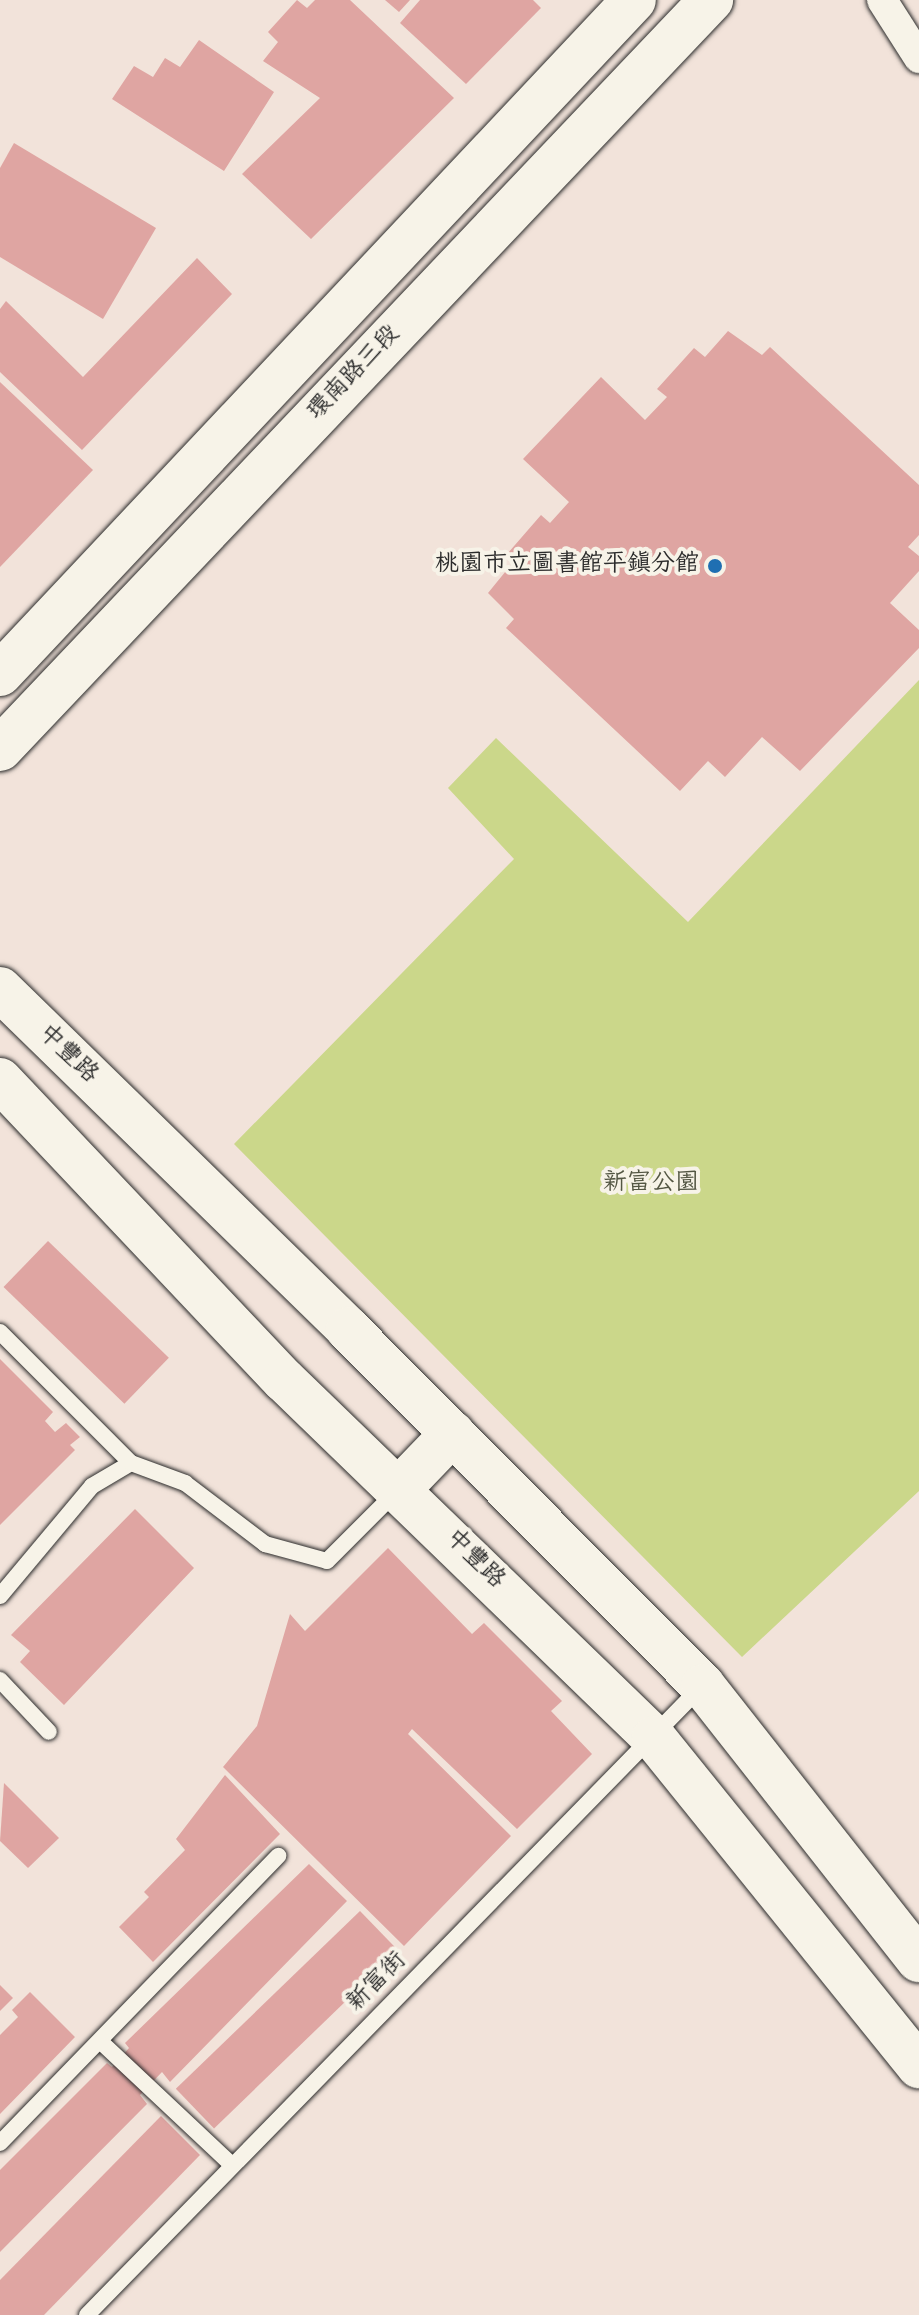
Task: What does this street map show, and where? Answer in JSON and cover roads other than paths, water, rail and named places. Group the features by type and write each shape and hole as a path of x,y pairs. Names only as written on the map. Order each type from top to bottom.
{"main road":[{"path":"0,674 634,0"},
{"name":"環南路三段","path":"0,749 711,0"},
{"name":"中豐路","path":"0,989 453,1433 703,1686 919,1960"},
{"name":"中豐路","path":"0,1080 284,1380 400,1488 654,1738 919,2066"},
{"path":"400,1488 453,1433"}],"street":[{"path":"882,0 919,58"}],"lane":[{"path":"0,1332 131,1463 185,1483 265,1544 327,1561 400,1488"},
{"path":"0,1596 92,1486 131,1463"},
{"path":"0,1680 49,1732"},
{"name":"新富街","path":"87,2315 703,1686"},
{"path":"0,2143 278,1856"},
{"path":"101,2042 232,2165"}],"place":[{"name":"桃園市立圖書館平鎮分館","path":"715,566"}],"park label":[{"name":"新富公園","path":"651,1185"}]}
